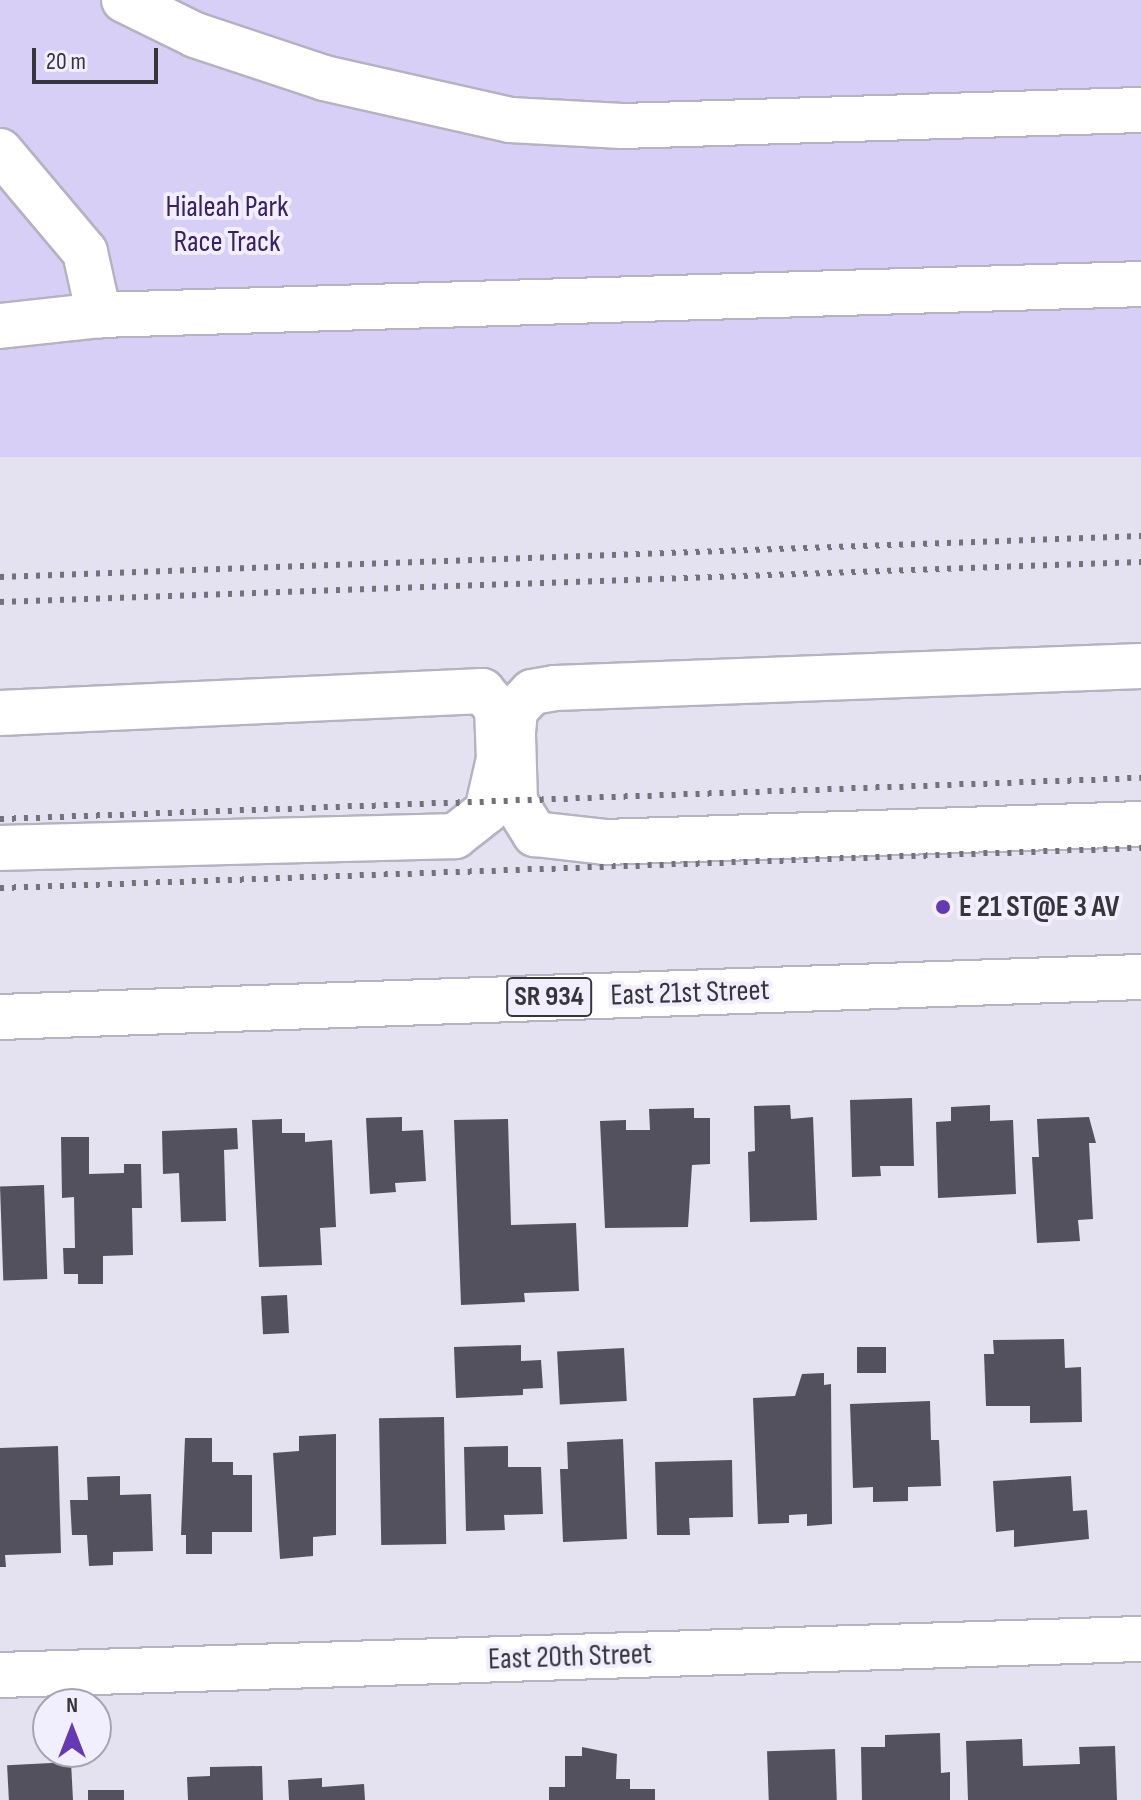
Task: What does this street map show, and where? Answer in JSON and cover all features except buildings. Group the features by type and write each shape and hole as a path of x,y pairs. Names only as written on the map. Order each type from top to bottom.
{"street":[{"path":"124,0 195,35 324,78 510,120 622,126 1141,110"},
{"path":"0,151 85,252 99,315"},
{"path":"0,326 99,315 1141,284"},
{"path":"1141,666 555,688 532,692 515,710 513,735 515,802 535,834 605,842 1141,824"},
{"path":"0,713 482,691 497,708 499,759 487,811 455,836 0,848"},
{"name":"East 21st Street","path":"0,1017 1141,977"},
{"name":"East 20th Street","path":"0,1675 1141,1639"}],"green space":[{"name":"Hialeah Park Race Track","path":"0,0 1141,0 1141,457 0,457"}],"railway":[{"path":"0,577 1141,536"},
{"path":"0,602 1141,562"},
{"path":"0,819 1141,778"},
{"path":"0,888 1141,848"}],"place":[{"name":"E 21 ST@E 3 AV","path":"943,907"}]}
